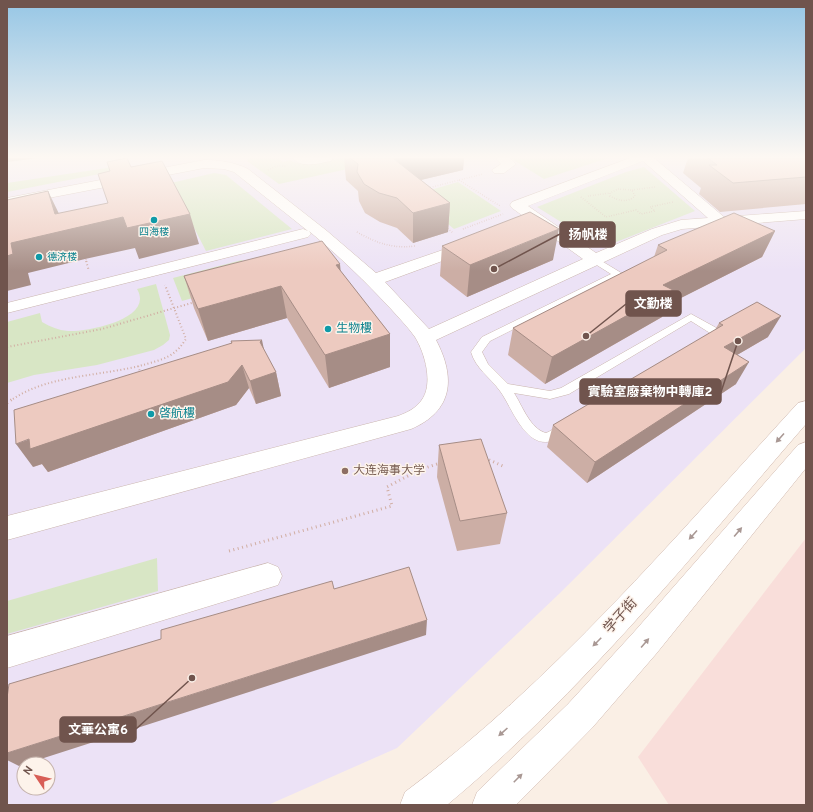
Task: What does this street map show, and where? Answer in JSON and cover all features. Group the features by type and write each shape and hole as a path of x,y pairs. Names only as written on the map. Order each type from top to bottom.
{"street":[{"path":"7,202 38,196"},
{"path":"7,528 403,423 413,419 430,405 436,395 438,378 434,362 424,338 374,280 313,227 273,196"},
{"path":"541,196 517,205 533,223 595,260"},
{"path":"691,196 721,222"},
{"path":"424,338 657,232 681,225 806,214"},
{"path":"7,308 303,234"},
{"path":"374,280 482,241"},
{"name":"学子街","path":"418,805 441,788 533,706 605,634 806,409"},
{"path":"490,805 580,716 645,643 806,451"},
{"path":"7,652 268,576"}],"lane":[{"path":"570,425 550,437 542,437 533,432 504,387 477,357 476,352 486,339 618,274 595,260"},
{"path":"504,387 550,395 565,391 691,317 718,333 698,346"}],"path":[{"path":"484,196 501,207"},
{"path":"589,196 581,197 606,217 636,210 641,214 654,211 650,207 678,201"},
{"path":"610,196 626,200 635,196"},
{"path":"460,230 509,212"},
{"path":"442,223 453,233 447,236"},
{"path":"357,232 388,247 408,247 418,245"},
{"path":"84,251 93,286"},
{"path":"7,403 12,398 24,391 38,386 138,366 167,357 177,352 184,346 186,340 159,270"},
{"path":"7,347 102,329 202,300"},
{"path":"666,302 691,317"},
{"path":"138,366 143,381"},
{"path":"480,458 487,458 505,467"},
{"path":"229,551 392,506 387,487 404,477 432,465 445,463"}],"shaded area":[{"name":"大连海事大学","path":"7,196 806,196 806,348 560,593 397,748 268,805 7,805"},
{"path":"806,538 806,805 669,805 638,757"}],"green space":[{"path":"178,196 252,196 292,229 206,251"},
{"path":"414,196 479,196 501,211 454,229"},
{"path":"565,196 677,196 695,211 606,246 598,245 537,207"},
{"path":"242,260 254,281 182,301 173,278"},
{"path":"156,284 170,335 169,340 163,345 154,350 97,365 34,375 7,383 7,322 40,313 42,322 61,330 77,331 103,326 128,316 136,308 140,299 137,289"},
{"path":"157,558 158,591 7,634 7,601"}],"building":[{"path":"26,196 49,196 55,214 108,203 106,196 180,196 190,214 127,228 123,217 11,243 13,254 7,256 7,200"},
{"path":"389,196 441,196 450,203 413,213 397,198"},
{"path":"530,212 559,229 470,265 442,246"},
{"path":"734,213 775,231 663,285 673,290 552,357 513,328 667,250 658,245"},
{"path":"322,241 340,264 336,265 390,334 325,355 281,286 198,309 184,276"},
{"path":"757,302 781,316 724,347 749,362 595,462 553,425 723,325 719,323"},
{"path":"262,340 260,342 276,372 250,381 242,365 228,382 30,449 29,439 16,444 14,410 232,343 231,341"},
{"path":"481,439 507,513 460,521 439,445"},
{"path":"409,567 427,620 7,753 7,698 9,684 161,639 161,630 332,581 334,589"}],"place":[{"name":"四海楼","path":"154,220"},
{"name":"德济楼","path":"39,257"},
{"name":"扬帆楼","path":"494,269"},
{"name":"生物樓","path":"328,329"},
{"name":"文勤楼","path":"586,336"},
{"name":"實驗室廢棄物中轉庫2","path":"738,341"},
{"name":"啓航樓","path":"151,414"},
{"name":"大连海事大学","path":"345,471"},
{"name":"文華公寓6","path":"192,678"}]}
